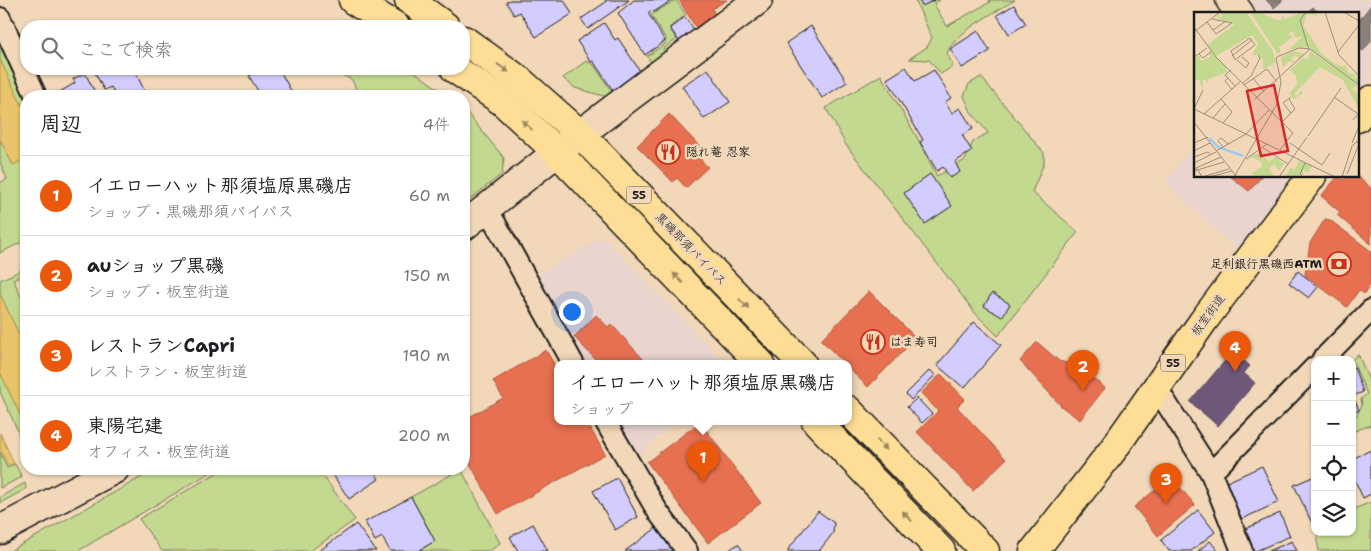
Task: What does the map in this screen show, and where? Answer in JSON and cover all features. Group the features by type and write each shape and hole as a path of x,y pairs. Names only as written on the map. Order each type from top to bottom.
{"main road":[{"path":"353,0 385,20"},
{"path":"409,0 437,20"},
{"name":"黒磯那須バイパス","path":"470,44 519,80 580,134 799,360"},
{"name":"55","path":"464,75 503,102 557,152 757,360"},
{"path":"1358,117 1371,100"},
{"name":"板室街道","path":"1034,551 1112,451 1204,320 1310,178"},
{"path":"852,414 985,551"},
{"path":"820,425 941,551"}],"street":[{"path":"470,221 580,134 758,0"},
{"path":"1230,0 1239,12"},
{"path":"0,18 20,61"},
{"path":"26,75 33,90"},
{"path":"487,208 571,360"},
{"path":"1326,356 1371,310"},
{"path":"1211,473 1311,371"},
{"path":"1156,387 1211,473 1242,551"},
{"path":"607,425 658,512 687,551"},
{"path":"0,530 104,475"}],"shaded area":[{"path":"1243,0 1371,0 1371,79 1358,95 1358,12 1252,12"},
{"path":"1194,144 1194,178 1294,178 1237,250 1165,182"},
{"path":"603,237 722,360 580,360 533,277"},
{"path":"617,425 671,425 636,457"}],"green space":[{"path":"675,0 686,15 670,27 670,30 677,39 663,49 666,55 652,64 647,56 665,44 666,39 651,15"},
{"path":"915,0 940,0 934,4 947,26 990,2 989,0 1015,0 977,23 959,37 947,53 953,66 941,74 929,60 909,59 927,47 932,38"},
{"path":"0,40 23,90 20,90 20,102 0,60"},
{"path":"586,61 594,65 613,93 607,97 575,88 563,78"},
{"path":"342,75 419,75 440,90 356,90 352,80"},
{"path":"881,75 937,176 965,160 973,142 988,133 971,112 964,96 969,84 981,77 1044,153 1044,163 1032,192 1078,232 998,336 976,314 846,145 826,108"},
{"path":"470,116 504,158 502,174 470,199"},
{"path":"0,139 13,165 20,161 20,243 0,253 0,183 7,179 0,162"},
{"path":"20,271 20,276 13,279 20,294 20,337 0,294 0,280"},
{"path":"1358,354 1371,385 1371,425 1356,431 1356,415 1362,405 1361,399 1367,394 1356,369 1356,356"},
{"path":"0,372 20,414 20,436 0,392"},
{"path":"0,452 7,468 15,464 22,477 0,488"},
{"path":"145,475 206,475 78,551 10,551"},
{"path":"213,475 322,475 355,520 310,551 162,551 139,519"},
{"path":"450,475 464,475 500,543 490,551 418,551 435,541 411,497"},
{"path":"25,483 26,489 0,503 0,497"},
{"path":"1371,502 1371,551 1319,551 1317,541 1319,536 1356,536 1356,508"}],"building: 住宅":[{"path":"0,60 20,102 20,161 13,165 0,139"},
{"path":"0,294 20,337 20,414 0,372"},
{"path":"0,433 14,463 8,466 0,448"}],"building: 商業":[{"path":"679,0 727,0 712,9 718,19 698,31"},
{"path":"669,114 705,152 699,158 708,167 686,188 677,178 673,182 637,146"},
{"path":"1358,177 1371,188 1371,244 1337,215 1340,212 1321,196 1336,178 1344,180 1346,178"},
{"path":"1233,178 1260,178 1249,191"},
{"path":"1325,219 1330,220 1371,251 1371,284 1364,294 1359,290 1347,307 1305,275 1310,243"},
{"path":"869,291 916,338 868,387 852,372 852,360 841,360 821,340"},
{"path":"596,315 608,327 611,324 644,360 596,360 574,337"},
{"path":"1037,342 1059,361 1078,366 1105,388 1080,420 1062,407 1020,361"},
{"path":"546,350 554,364 554,425 588,425 605,454 498,514 470,464 470,417 503,398 493,381"},
{"path":"941,374 965,399 957,407 1006,459 973,491 917,432 938,411 921,393"},
{"path":"696,425 702,425 761,503 708,543 647,462"},
{"path":"1171,477 1195,505 1158,536 1134,507"}],"building: 業務":[{"path":"1233,351 1250,366 1244,373 1255,383 1218,426 1190,402"}],"building: 工業":[{"path":"1266,0 1283,0 1274,8"},
{"path":"1371,5 1371,41 1363,51 1358,47 1358,22"},
{"path":"1313,7 1317,12 1307,12"}],"building: その他":[{"path":"510,0 564,0 572,14 536,37 520,12 514,15 506,2"},
{"path":"605,0 629,0 588,29 581,19 606,2"},
{"path":"634,0 672,0 654,12 652,10 648,13 665,41 645,55 618,13"},
{"path":"919,0 935,0 922,6"},
{"path":"1014,5 1026,24 1009,34 997,15"},
{"path":"685,17 696,32 681,44 670,28"},
{"path":"604,23 615,40 618,38 642,74 614,92 577,41"},
{"path":"811,26 847,82 822,98 786,43"},
{"path":"978,31 990,51 962,68 950,49"},
{"path":"906,67 915,81 934,70 951,98 945,102 952,113 960,108 973,129 962,135 972,151 955,162 960,172 950,178 943,167 937,171 920,142 923,140 887,79"},
{"path":"708,69 730,102 704,119 682,86"},
{"path":"86,75 94,90 63,90 75,83 73,79"},
{"path":"96,75 137,75 144,90 113,90 111,87 104,90"},
{"path":"282,75 291,90 257,90 249,76"},
{"path":"930,174 952,206 925,224 904,193"},
{"path":"1298,271 1318,287 1309,298 1289,283"},
{"path":"992,293 1010,304 1002,317 984,306"},
{"path":"974,322 1001,345 964,388 937,365"},
{"path":"930,370 935,375 911,400 906,394"},
{"path":"1356,373 1363,392 1356,395"},
{"path":"917,398 932,414 922,423 907,407"},
{"path":"1371,450 1371,494 1363,498 1356,483 1356,457"},
{"path":"1262,466 1279,502 1242,519 1225,483"},
{"path":"333,475 376,475 379,479 349,499"},
{"path":"617,478 638,517 615,530 593,491"},
{"path":"1311,478 1311,521 1294,485"},
{"path":"411,497 435,541 418,551 390,551 382,537 375,541 365,522"},
{"path":"1198,510 1215,532 1191,551 1169,551 1161,540"},
{"path":"818,511 834,523 833,533 819,551 787,551"},
{"path":"1280,513 1290,536 1252,551 1243,530"},
{"path":"356,524 376,551 319,551"},
{"path":"533,524 548,551 518,551 510,537"},
{"path":"659,526 678,551 625,551"},
{"path":"1210,541 1218,551 1198,551"},
{"path":"1292,541 1297,551 1269,551"},
{"path":"738,544 743,551 728,551"}],"place":[{"name":"隠れ菴 忍家","path":"668,152"},
{"name":"足利銀行黒磯西ATM","path":"1339,264"},
{"name":"はま寿司","path":"873,342"},
{"name":"東陽宅建","path":"1235,372"},
{"name":"auショップ黒磯","path":"1083,391"},
{"name":"イエローハット那須塩原黒磯店","path":"703,482"},
{"name":"レストランCapri","path":"1166,504"}]}
